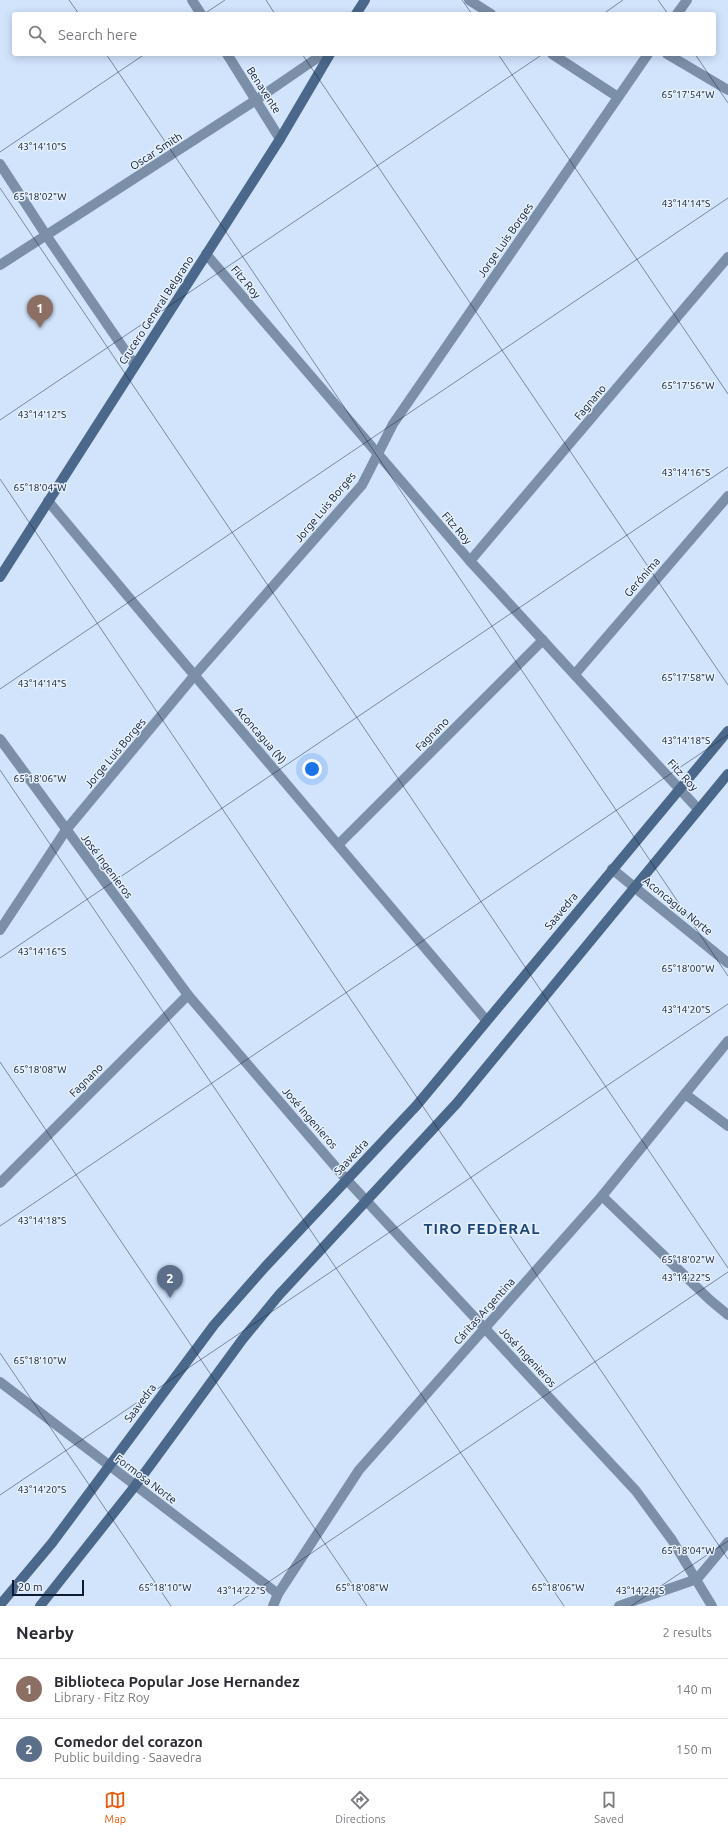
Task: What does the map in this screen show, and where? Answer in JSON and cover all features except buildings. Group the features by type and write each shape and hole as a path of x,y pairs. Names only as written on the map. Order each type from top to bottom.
{"street":[{"path":"192,0 200,12"},
{"path":"357,12 365,0"},
{"path":"469,0 488,12"},
{"path":"678,12 687,0"},
{"name":"Benavente","path":"228,56 280,139"},
{"name":"Oscar Smith","path":"0,265 256,100 319,56"},
{"name":"Crucero General Belgrano","path":"0,577 280,139 329,56"},
{"path":"555,56 618,97"},
{"name":"Jorge Luis Borges","path":"0,930 66,830 194,676 362,485 393,424 647,56"},
{"path":"670,56 728,90"},
{"path":"0,164 46,235 135,365"},
{"name":"Fitz Roy","path":"206,254 377,455 470,561 698,810"},
{"name":"Fagnano","path":"470,561 728,257"},
{"name":"Gerónima","path":"575,674 728,496"},
{"name":"Aconcagua (N)","path":"48,501 194,676 339,844 486,1020"},
{"name":"Fagnano","path":"339,844 543,640"},
{"name":"Saavedra","path":"0,1605 52,1542 214,1325 346,1179 417,1105 486,1020 728,731"},
{"name":"José Ingenieros","path":"0,739 188,995 346,1179 636,1491 672,1540 712,1606"},
{"path":"40,1606 135,1486 242,1340 279,1295 457,1103 728,774"},
{"name":"Aconcagua Norte","path":"612,869 728,963"},
{"name":"Fagnano","path":"0,1183 188,995"},
{"name":"Cáritas Argentina","path":"273,1606 278,1594 359,1470 602,1196 728,1041"},
{"path":"685,1094 728,1126"},
{"path":"602,1196 710,1300 728,1314"},
{"name":"Formosa Norte","path":"0,1382 108,1466 278,1594"},
{"path":"618,1606 697,1579 728,1542"}],"place":[{"name":"Biblioteca Popular Jose Hernandez","path":"40,328"},
{"name":"Comedor del corazon","path":"170,1298"}],"district":[{"name":"TIRO FEDERAL","path":"482,1228"}]}
